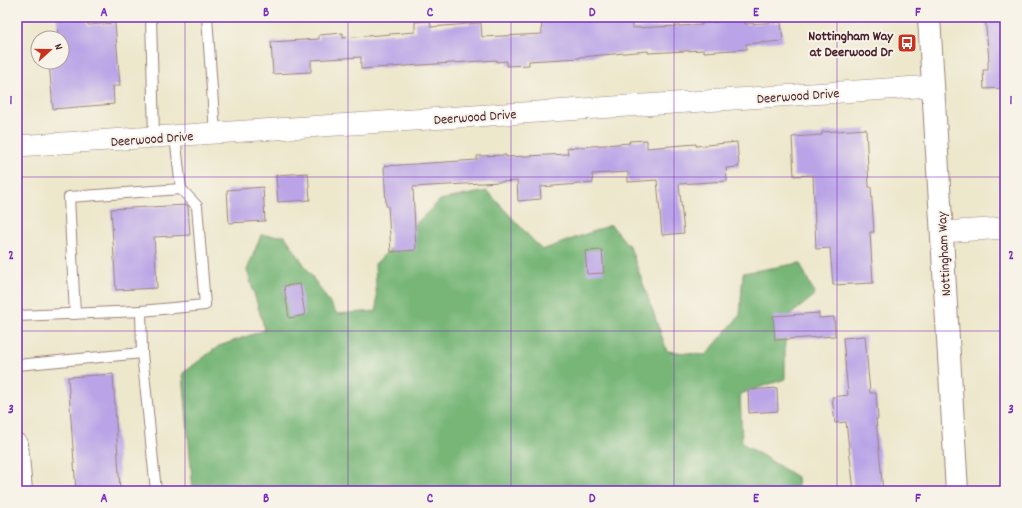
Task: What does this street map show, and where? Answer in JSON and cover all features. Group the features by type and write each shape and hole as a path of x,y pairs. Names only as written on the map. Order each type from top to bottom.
{"street":[{"name":"Nottingham Way","path":"929,17 957,491"},
{"name":"Deerwood Drive","path":"17,146 933,86"},
{"path":"942,232 1005,228"},
{"path":"17,445 21,491"}],"lane":[{"path":"151,17 154,137"},
{"path":"207,17 215,133"},
{"path":"17,316 141,311 205,305 198,206 181,189 175,136"},
{"path":"75,314 69,197 181,189"},
{"path":"141,311 142,353 156,491"},
{"path":"17,365 142,353"}],"green space":[{"path":"487,191 542,250 611,225 630,247 667,351 706,355 740,315 743,273 800,263 815,295 785,319 785,379 740,394 742,443 797,477 798,491 193,491 183,373 219,346 265,330 247,270 261,235 285,236 337,314 377,311 375,264 440,200"}],"building":[{"path":"57,17 87,17 88,25 115,23 120,86 113,86 114,104 53,109 50,70 70,70 70,30 58,30"},
{"path":"541,17 631,17 632,28 702,25 702,23 744,20 745,24 781,22 783,41 746,44 747,49 704,52 704,50 648,53 648,51 579,57 580,58 529,61 529,65 507,66 507,61 497,62 497,60 361,69 361,57 311,60 311,72 273,74 271,42 319,39 319,35 343,33 343,38 415,32 415,22 430,21 431,27 481,23 482,37 542,34"},
{"path":"985,17 1005,17 1005,88 984,89 983,70 988,70 989,60"},
{"path":"866,129 869,187 871,187 874,232 870,232 873,283 833,285 830,248 816,249 813,175 794,176 792,137 822,135 822,132"},
{"path":"647,140 647,148 696,144 696,146 737,142 739,167 726,168 727,181 679,184 684,233 662,235 657,180 628,182 628,172 592,174 593,183 540,187 541,199 518,201 517,181 413,187 416,250 391,252 388,206 386,206 384,166 477,160 477,156 506,155 506,157 568,154 567,148 630,143 629,141"},
{"path":"308,173 310,200 278,202 276,175"},
{"path":"263,187 265,221 229,223 227,190"},
{"path":"187,205 190,235 154,237 157,288 116,290 111,209"},
{"path":"602,250 604,273 587,274 585,251"},
{"path":"300,284 305,315 289,318 284,286"},
{"path":"819,313 819,318 834,317 835,336 775,340 773,316"},
{"path":"865,336 870,393 876,393 878,419 876,419 883,491 854,491 846,422 835,423 832,397 848,395 843,338"},
{"path":"113,374 120,491 76,491 68,377"},
{"path":"777,388 778,411 749,413 748,390"}],"place":[{"name":"Nottingham Way at Deerwood Dr","path":"907,43"}]}
